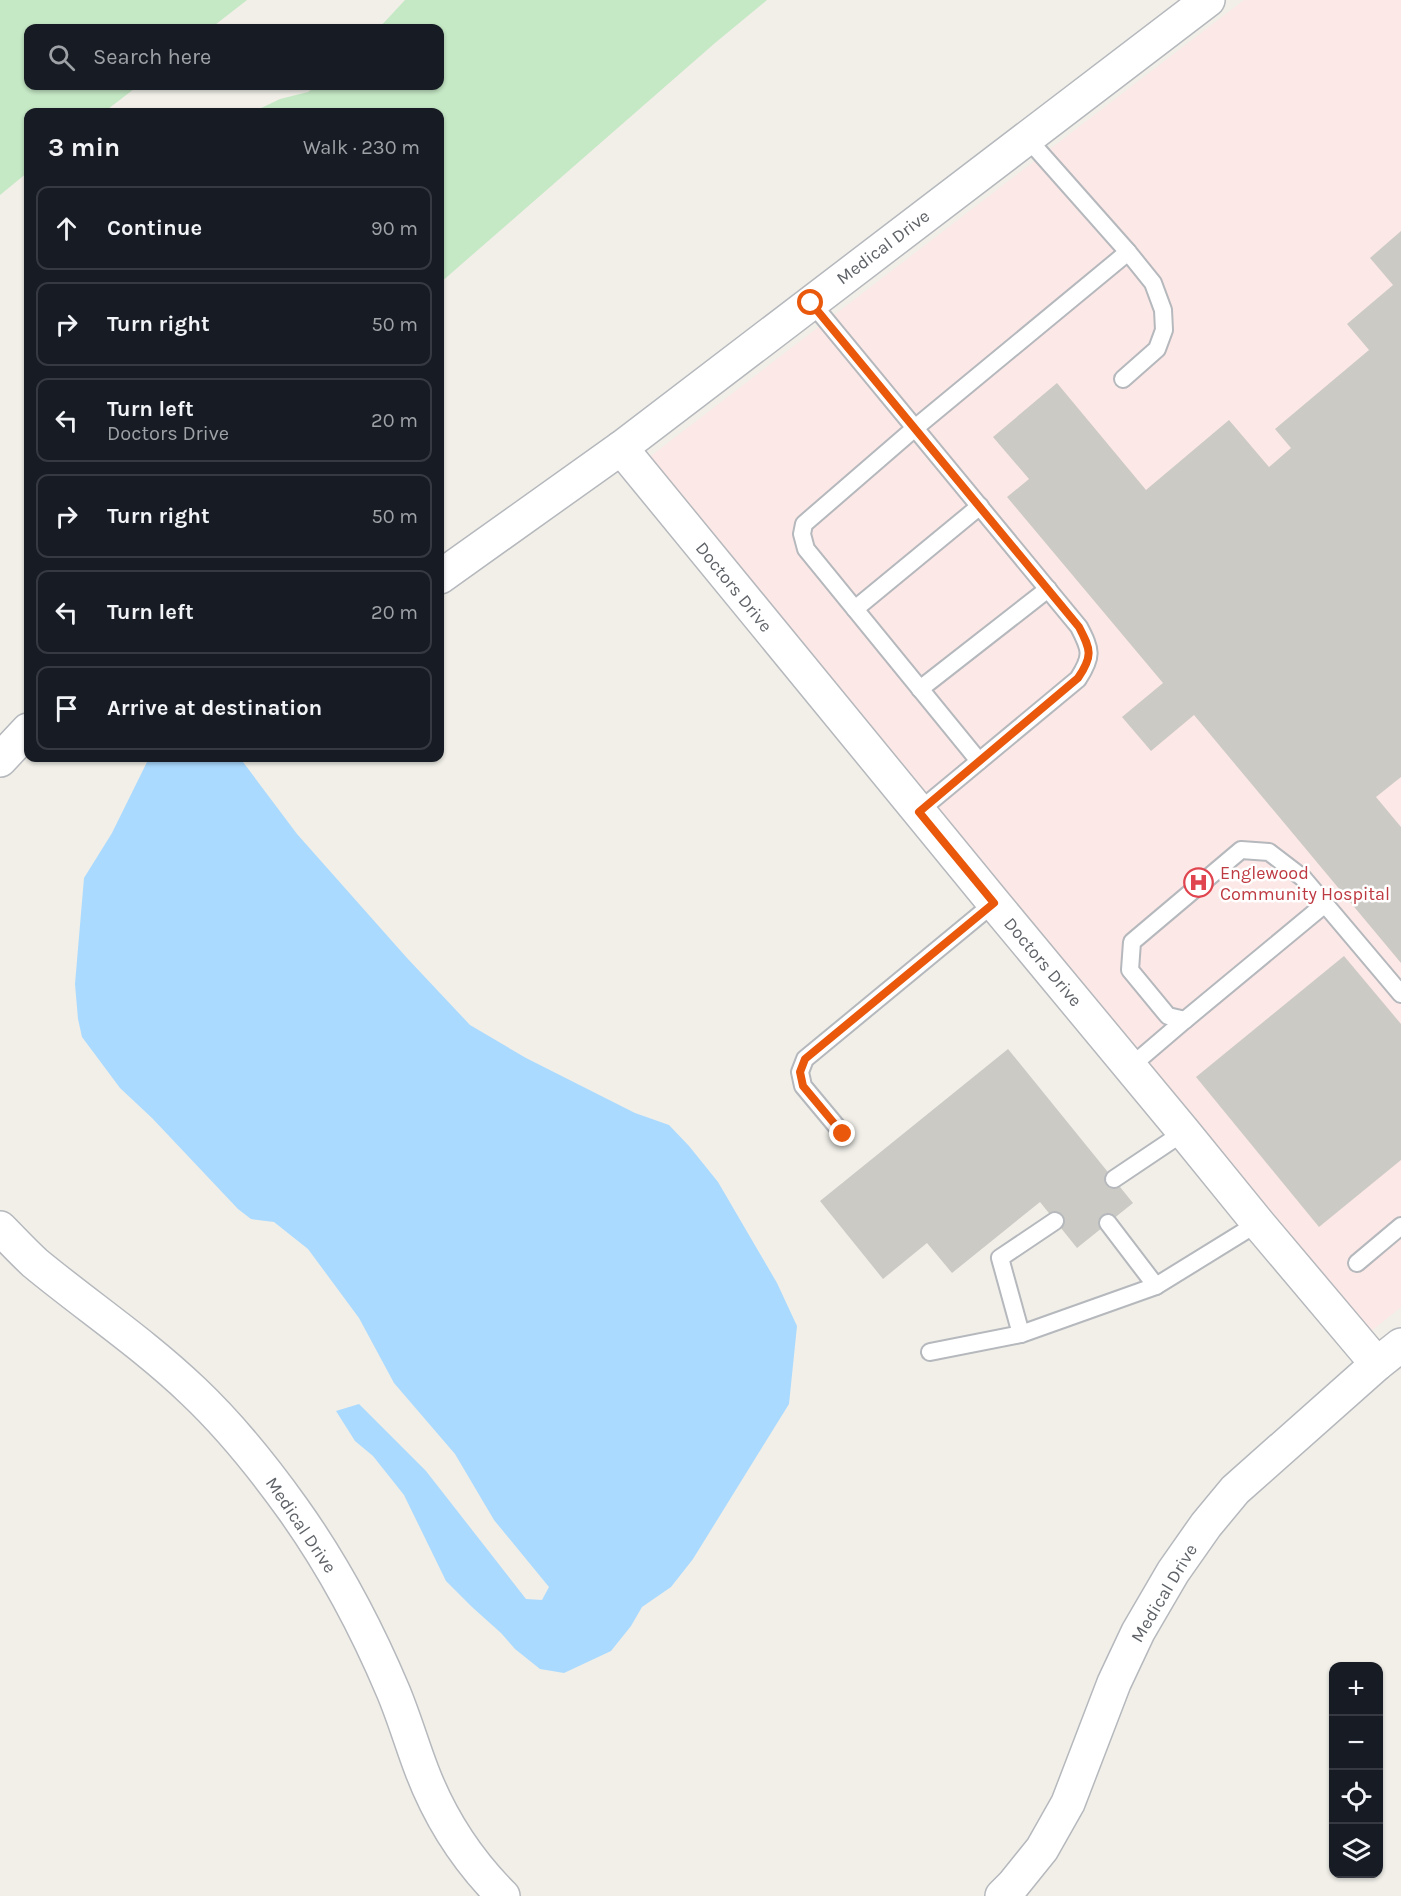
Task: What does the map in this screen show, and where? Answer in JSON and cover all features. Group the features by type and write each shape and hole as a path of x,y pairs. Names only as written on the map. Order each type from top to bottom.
{"street":[{"name":"Medical Drive","path":"444,574 621,448 1208,0"},
{"name":"Doctors Drive","path":"621,448 1258,1223 1389,1354"},
{"path":"0,760 24,734"},
{"name":"Medical Drive","path":"0,1228 34,1262 125,1333 194,1391 243,1444 293,1509 334,1572 369,1639 393,1692 423,1773 439,1808 462,1847 486,1880 503,1896"},
{"name":"Medical Drive","path":"1002,1896 1042,1849 1068,1803 1114,1683 1138,1632 1173,1572 1206,1525 1235,1490 1389,1354"}],"lane":[{"path":"1027,138 1153,283 1163,310 1164,330 1156,349 1123,379"},
{"path":"979,761 806,549 802,534 804,524 915,428 1128,252"},
{"path":"811,303 1079,627 1089,646 1088,664 1078,678 919,812"},
{"path":"855,609 980,506"},
{"path":"920,689 1048,589"},
{"path":"1185,1020 1167,1016 1130,970 1132,942 1241,850 1269,852 1303,878 1401,994"},
{"path":"843,1134 803,1086 800,1072 805,1059 994,903"},
{"path":"1130,1067 1325,904"},
{"path":"1114,1179 1184,1132"},
{"path":"1021,1334 1000,1258 1055,1221"},
{"path":"1108,1223 1156,1286"},
{"path":"930,1352 1021,1334 1156,1286 1258,1223"},
{"path":"1357,1263 1401,1226"}],"shaded area":[{"name":"Englewood Community Hospital","path":"1244,0 1401,0 1401,1307 1369,1333 647,459"}],"green space":[{"path":"0,0 247,0 216,24 24,24 24,90 133,90 109,108 24,108 24,175 0,195"},
{"path":"405,0 767,0 444,280 444,108 261,108 280,99 311,90 444,90 444,24 383,24"}],"water":[{"path":"147,762 243,762 297,834 470,1025 526,1058 635,1113 669,1125 718,1182 777,1283 797,1326 789,1404 693,1559 671,1587 642,1607 631,1626 611,1651 564,1673 540,1669 515,1649 446,1581 404,1495 373,1456 355,1441 336,1411 359,1404 426,1471 526,1599 542,1600 549,1587 494,1520 455,1454 394,1383 359,1318 308,1249 274,1222 251,1219 238,1209 152,1118 120,1088 82,1037 75,984 84,878 112,833"}],"building":[{"path":"1401,231 1401,777 1376,797 1401,827 1401,963 1194,715 1151,751 1122,717 1163,683 1007,497 1029,479 993,437 1057,383 1146,490 1229,420 1269,467 1291,448 1275,429 1369,350 1347,324 1393,285 1370,258"},
{"path":"1344,956 1401,1024 1401,1160 1319,1227 1196,1077"},
{"path":"1008,1049 1133,1203 1077,1248 1040,1202 952,1273 927,1243 883,1279 820,1201"}],"place":[{"name":"Englewood Community Hospital","path":"1199,883"}],"route":[{"path":"811,303 1079,627 1089,646 1088,664 1078,678 919,812 994,903 805,1059 800,1072 803,1086 843,1134"}]}
